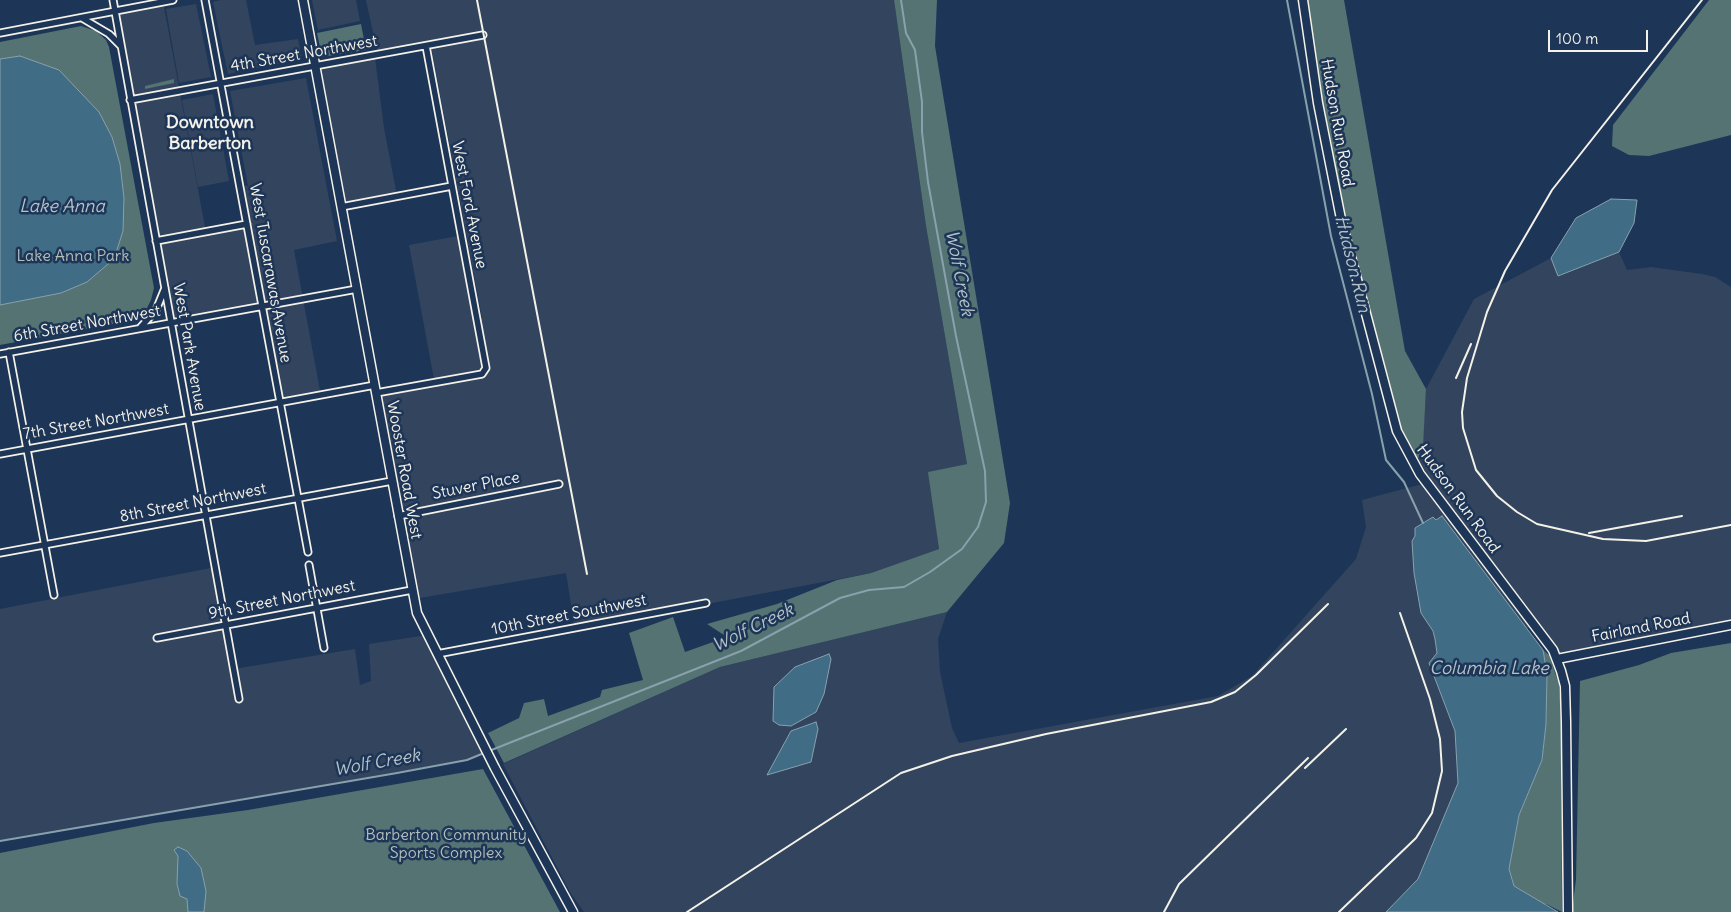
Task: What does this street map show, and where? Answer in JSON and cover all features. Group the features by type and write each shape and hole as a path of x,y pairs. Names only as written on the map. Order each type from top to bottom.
{"main road":[{"name":"Wooster Road West","path":"303,0 398,516 419,619 495,768 573,912"},
{"name":"Hudson Run Road","path":"1303,0 1318,103 1342,219 1397,431 1420,474 1553,650 1557,659 1564,686 1568,912"},
{"name":"Fairland Road","path":"1557,659 1731,625"}],"street":[{"name":"West Park Avenue","path":"113,0 239,699"},
{"path":"0,33 173,0"},
{"name":"West Tuscarawas Avenue","path":"205,0 296,497 308,552"},
{"path":"82,18 109,34 121,46"},
{"name":"4th Street Northwest","path":"130,100 483,35"},
{"name":"West Ford Avenue","path":"426,46 486,368"},
{"path":"341,206 452,186"},
{"path":"156,241 247,224"},
{"path":"140,329 156,310 165,288"},
{"name":"6th Street Northwest","path":"0,354 357,289"},
{"path":"9,352 54,596"},
{"name":"7th Street Northwest","path":"0,454 279,403 482,374 486,368"},
{"name":"8th Street Northwest","path":"0,553 296,497 392,481"},
{"name":"Stuver Place","path":"398,516 559,484"},
{"path":"309,565 324,648"},
{"name":"9th Street Northwest","path":"157,638 412,590"},
{"name":"10th Street Southwest","path":"437,654 706,603"}],"shaded area":[{"path":"220,0 246,0 255,45 298,39 302,59 228,74 213,2"},
{"path":"312,0 356,0 360,21 318,30"},
{"path":"366,0 894,0 926,226 967,464 929,472 939,549 871,573 575,629 566,573 414,599 376,393 485,371 477,320 482,318 431,46 378,55"},
{"path":"163,2 206,232 247,224 240,185 248,186 230,91 306,78 337,241 294,250 321,396 279,403 262,306 171,323 115,11"},
{"path":"196,4 211,77 179,83 166,9"},
{"path":"375,58 384,128 397,196 341,207 315,67"},
{"path":"213,94 229,181 198,187 182,100"},
{"path":"458,236 482,369 434,379 409,245"},
{"path":"1619,252 1627,270 1651,267 1702,274 1715,277 1731,287 1731,625 1557,659 1536,627 1435,639 1437,653 1429,663 1455,731 1458,783 1418,879 1386,912 584,912 570,892 503,764 720,667 947,612 938,639 940,672 952,728 959,743 1218,696 1252,676 1356,559 1366,527 1362,500 1426,483 1415,466 1422,453 1426,389 1474,299 1551,258 1559,276"},
{"path":"216,567 234,669 355,649 360,685 371,681 369,644 427,635 487,751 467,760 0,841 0,609"}],"green space":[{"path":"894,0 937,0 935,46 1010,503 1004,543 947,612 720,667 504,763 488,733 519,718 524,703 544,699 548,716 600,697 602,690 643,680 629,633 673,617 685,652 727,637 707,624 777,604 837,580 871,573 939,549 928,472 967,464 926,226"},
{"path":"1303,0 1344,0 1405,351 1426,389 1423,447 1415,466 1405,448 1341,219"},
{"path":"1709,0 1731,0 1731,135 1649,156 1629,155 1612,146 1613,125"},
{"path":"361,24 366,50 322,57 317,33"},
{"name":"Lake Anna","path":"81,26 96,31 106,40 109,47 154,288 151,300 146,310 129,321 0,345 0,42"},
{"path":"174,79 174,83 145,89 145,86"},
{"path":"1731,643 1731,912 1572,912 1576,879 1580,681 1639,665 1671,653"},
{"path":"1543,650 1549,655 1559,684 1561,713 1562,912 1542,904 1514,886 1509,869 1519,815 1542,760 1546,724 1547,674"},
{"name":"Barberton Community Sports Complex","path":"483,769 560,912 0,912 0,853 154,823 248,810"}],"water":[{"name":"Lake Anna","path":"20,56 59,70 99,112 112,137 120,164 124,198 123,231 114,259 87,282 61,293 0,305 0,59"},
{"path":"1611,199 1637,200 1634,223 1619,252 1558,276 1551,258 1576,218"},
{"name":"Columbia Lake","path":"1442,516 1543,650 1547,674 1546,724 1542,760 1519,815 1509,869 1514,886 1558,912 1386,912 1418,879 1458,783 1455,731 1429,663 1437,653 1433,631 1421,613 1414,573 1412,541 1415,536 1415,528 1433,517 1436,520"},
{"path":"829,654 831,659 824,694 816,712 791,726 779,725 773,721 774,687 795,667"},
{"path":"816,722 818,729 811,762 767,775 791,731"},
{"path":"178,847 187,851 201,868 206,891 204,912 188,912 187,899 180,896 177,884 178,856 174,850"}],"waterway":[{"name":"Wolf Creek","path":"489,751 741,651 840,598 869,590 904,587 930,572 962,549 978,527 986,502 985,471 956,336 928,182 922,132 922,102 915,50 906,33 901,0"},
{"name":"Hudson Run","path":"1287,0 1331,236 1372,394 1386,460 1404,482 1423,523"},
{"name":"Wolf Creek","path":"0,841 397,773 467,760 484,753"}],"railway":[{"path":"477,0 587,574"},
{"path":"1702,0 1552,190 1505,271 1487,312 1467,378 1462,412 1463,428 1476,470 1497,496 1517,512 1537,524 1603,539 1646,541 1731,525"},
{"path":"1456,378 1471,344"},
{"path":"1589,533 1682,516"},
{"path":"687,912 901,773 952,756 1046,734 1211,702 1235,692 1256,675 1328,604"},
{"path":"1339,912 1416,838 1432,813 1442,771 1440,739 1430,699 1400,613"},
{"path":"1305,768 1346,729"},
{"path":"1164,912 1179,884 1308,758"}],"district":[{"name":"Downtown Barberton","path":"210,133"}],"park label":[{"name":"Lake Anna Park","path":"73,256"}]}
